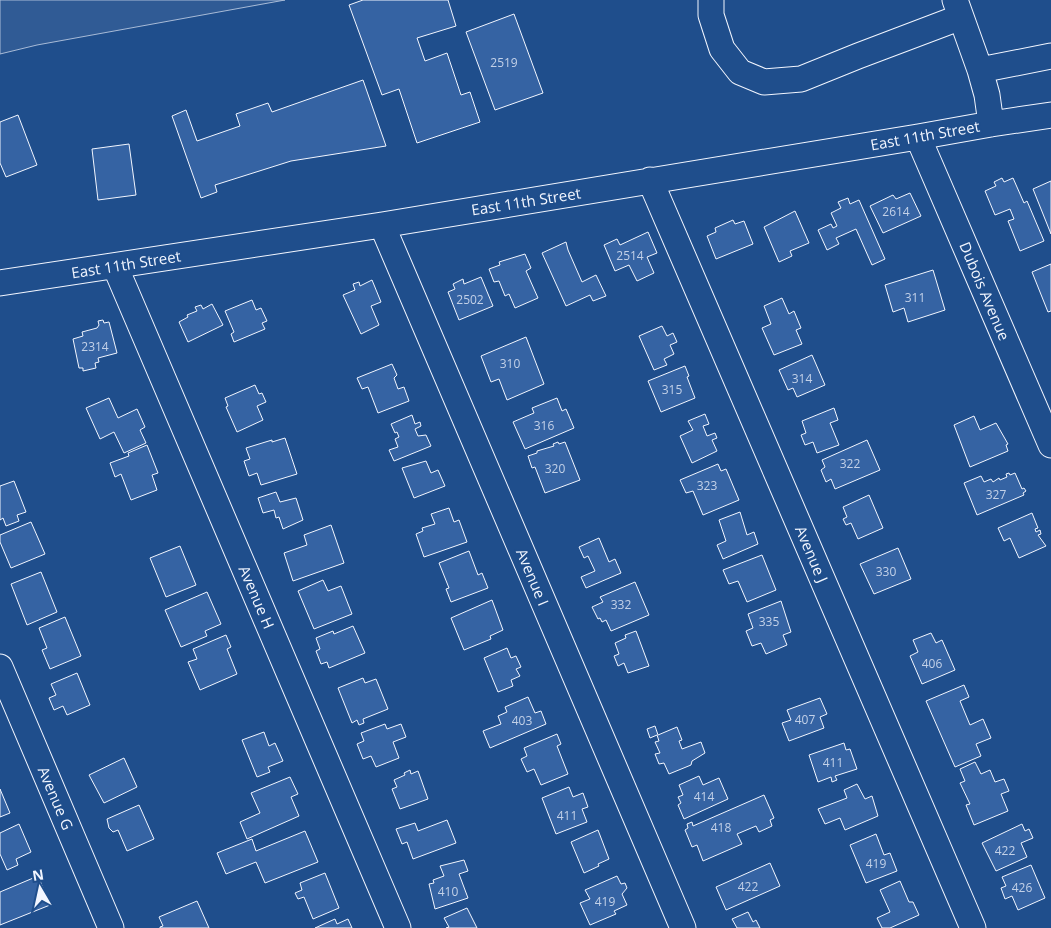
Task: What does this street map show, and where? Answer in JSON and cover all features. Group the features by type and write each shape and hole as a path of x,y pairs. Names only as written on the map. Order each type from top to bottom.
{"street":[{"path":"711,0 711,15 722,48 740,72 764,82 801,79 858,56 958,8 980,70 987,96 991,124"},
{"path":"980,70 1051,56"},
{"name":"East 11th Street","path":"0,283 382,225 1051,115"},
{"name":"Dubois Avenue","path":"918,137 1051,445"},
{"name":"Avenue J","path":"650,180 973,928"},
{"name":"Avenue I","path":"382,225 683,928"},
{"name":"Avenue H","path":"115,266 398,928"},
{"name":"Avenue G","path":"0,667 111,928"}],"shaded area":[{"path":"0,0 285,0 37,45 0,54"}],"building":[{"path":"363,0 448,0 456,26 417,38 425,61 447,53 461,95 470,92 480,122 417,143 399,89 382,95 349,5"},
{"path":"514,14 543,93 495,110 466,32"},
{"path":"363,80 386,146 291,161 215,185 217,192 201,198 172,116 186,110 197,141 240,126 236,114 268,103 272,112"},
{"path":"18,115 37,165 6,177 0,163 0,122"},
{"path":"129,144 136,195 98,200 92,149"},
{"path":"1002,178 1004,182 1013,178 1024,203 1027,201 1044,241 1020,251 1008,221 1014,219 1010,209 995,215 985,191 996,186 994,182"},
{"path":"1051,181 1051,234 1033,189"},
{"path":"910,193 921,216 883,233 870,206 893,195 896,199"},
{"path":"848,198 850,204 859,200 885,259 872,265 856,229 836,238 839,244 827,250 818,230 831,224 833,228 837,226 831,213 841,208 838,202"},
{"path":"795,211 809,243 790,251 792,256 779,262 764,227"},
{"path":"733,220 735,224 744,221 753,244 716,259 707,236 716,232 715,228"},
{"path":"648,232 657,253 647,257 654,273 637,281 629,265 615,271 604,245 617,239 620,245"},
{"path":"566,242 582,282 596,275 606,296 593,301 590,295 566,306 542,253"},
{"path":"525,254 531,268 526,271 538,298 515,308 509,294 505,296 499,281 494,282 489,269 500,265 499,262"},
{"path":"1051,264 1051,311 1048,312 1032,272"},
{"path":"933,270 945,310 908,322 904,308 893,312 885,285"},
{"path":"481,277 493,306 459,320 448,292 455,289 453,284 463,279 464,284"},
{"path":"372,280 381,302 371,306 379,325 361,334 343,295 355,290 353,284 359,282 360,286"},
{"path":"782,298 789,314 794,311 801,328 796,330 802,344 774,355 762,328 771,324 764,306"},
{"path":"252,300 256,310 261,308 267,321 262,323 265,329 234,342 231,334 234,332 225,311"},
{"path":"212,304 223,325 188,342 179,322 188,317 187,315 197,311 195,307 201,305 203,309"},
{"path":"103,320 104,323 109,322 117,353 98,358 99,362 95,363 96,368 83,371 83,368 79,368 73,339 83,336 82,332 97,328 99,325 98,321"},
{"path":"662,326 667,336 673,333 677,342 670,345 674,354 664,359 667,365 654,370 639,336"},
{"path":"526,337 544,384 507,400 499,379 491,382 481,356"},
{"path":"812,355 825,385 797,397 793,388 788,390 779,370"},
{"path":"392,364 397,375 394,378 398,389 404,387 409,401 378,413 368,387 362,389 357,378"},
{"path":"685,366 695,398 661,412 648,381"},
{"path":"255,385 259,394 262,393 266,402 257,406 263,420 237,432 226,407 228,406 225,398"},
{"path":"109,398 118,418 137,409 145,427 140,430 146,443 124,453 114,432 100,439 86,408"},
{"path":"557,398 562,411 566,409 574,428 525,449 513,422 534,413 532,408"},
{"path":"834,408 838,420 830,423 839,445 817,453 813,442 805,445 801,435 806,433 802,421"},
{"path":"705,414 709,424 703,426 707,436 715,433 717,438 712,440 717,451 692,463 680,436 693,430 688,421"},
{"path":"412,415 415,424 420,422 421,426 415,429 418,436 426,435 431,446 394,461 389,450 398,447 395,439 399,437 391,424"},
{"path":"974,416 980,430 996,423 1008,444 1006,445 1008,451 970,467 954,425"},
{"path":"285,438 297,474 261,485 257,473 249,476 244,461 250,459 246,448"},
{"path":"867,440 880,470 835,489 831,479 826,482 821,470 825,467 822,460"},
{"path":"558,442 559,444 565,442 580,480 545,493 535,467 532,468 528,456 554,446 553,444"},
{"path":"147,445 158,473 152,475 157,490 131,500 121,474 115,477 110,463 129,456 128,453"},
{"path":"426,461 431,473 438,470 445,486 414,498 402,468"},
{"path":"718,464 721,471 726,469 739,500 703,515 693,491 686,493 680,480"},
{"path":"1009,473 1010,475 1015,473 1022,489 1024,488 1026,491 1023,493 1024,495 977,515 964,483 981,476 984,482 991,479 993,482 999,478 1000,480 1007,477 1006,474"},
{"path":"14,481 26,512 17,515 19,521 6,526 3,518 0,520 0,486"},
{"path":"276,492 280,502 296,498 303,520 283,529 279,517 276,518 274,510 263,513 258,498"},
{"path":"869,495 883,528 858,539 851,523 846,525 843,519 847,517 843,507"},
{"path":"449,508 454,522 459,520 467,542 424,557 416,534 423,531 422,528 435,524 431,514"},
{"path":"740,512 747,535 754,532 758,544 723,559 717,545 726,541 719,520"},
{"path":"1032,513 1038,528 1035,529 1036,532 1040,530 1041,534 1038,535 1046,546 1019,558 1010,538 1004,541 998,528"},
{"path":"31,522 45,554 11,568 0,542 0,535"},
{"path":"331,525 344,563 293,581 284,553 307,545 304,535"},
{"path":"599,538 609,562 615,559 621,573 586,588 581,577 595,571 588,556 584,558 579,547"},
{"path":"180,546 196,585 166,597 150,558"},
{"path":"898,548 911,579 874,594 860,564"},
{"path":"469,551 478,575 482,573 488,588 451,602 446,589 449,588 439,563"},
{"path":"762,555 776,590 747,602 738,581 729,584 723,570"},
{"path":"41,572 57,612 27,625 11,584"},
{"path":"323,580 328,591 341,586 352,614 314,629 298,591"},
{"path":"635,582 649,615 611,631 606,620 602,622 600,618 598,619 592,607 603,602 600,597"},
{"path":"207,592 221,624 205,631 207,636 181,647 165,610"},
{"path":"492,600 503,630 490,636 491,639 464,650 451,618"},
{"path":"781,601 791,632 783,635 787,645 766,654 761,643 752,646 746,631 753,628 748,614"},
{"path":"65,617 81,656 50,669 42,650 47,648 39,628"},
{"path":"353,626 365,653 329,668 327,662 321,664 316,651 320,649 316,638 333,631 334,634"},
{"path":"636,631 649,666 628,673 624,663 618,666 614,656 619,654 615,643 626,638 625,635"},
{"path":"931,633 936,643 942,640 955,670 922,684 910,656 918,652 913,640"},
{"path":"226,635 231,647 227,649 237,674 200,690 188,662 197,659 193,649"},
{"path":"507,648 511,658 516,656 521,667 516,669 520,676 511,680 513,686 498,692 484,658"},
{"path":"77,673 90,705 67,715 63,706 54,710 49,698 56,695 51,684"},
{"path":"363,678 365,683 376,679 388,709 363,719 364,723 359,725 357,720 352,723 338,688"},
{"path":"964,685 969,697 960,701 970,725 983,719 991,738 976,744 981,756 955,767 926,701"},
{"path":"528,697 535,713 541,711 546,724 490,748 483,731 501,724 498,716 507,712 505,707"},
{"path":"820,698 827,714 820,717 824,728 789,741 782,723 791,720 787,710"},
{"path":"385,724 387,729 401,724 406,737 393,742 399,758 376,767 371,756 363,759 357,744 364,741 361,733"},
{"path":"655,726 658,735 677,727 682,740 679,741 682,749 701,742 705,753 692,761 691,765 669,774 664,763 659,764 655,754 660,753 655,742 659,741 657,735 650,738 647,729"},
{"path":"264,732 269,746 275,743 283,761 268,767 270,772 257,777 242,740"},
{"path":"557,734 561,744 557,746 568,774 541,785 534,769 527,772 521,759 527,756 524,748"},
{"path":"844,743 846,750 850,749 857,769 835,776 837,780 832,782 831,777 818,782 809,755"},
{"path":"124,758 137,787 104,803 89,775"},
{"path":"975,762 981,774 990,770 995,782 1004,779 1009,791 1001,794 1008,811 974,825 966,805 970,804 960,783 965,781 960,769"},
{"path":"410,770 411,774 418,771 428,799 400,809 392,789 397,787 394,780 405,775 404,773"},
{"path":"699,776 703,785 719,778 728,799 684,819 678,805 681,803 678,797 683,795 679,785"},
{"path":"290,777 298,794 291,797 299,816 247,839 240,822 260,813 251,793"},
{"path":"857,784 865,799 872,796 878,816 845,830 840,818 825,824 818,809 847,798 844,790"},
{"path":"569,787 573,797 583,793 588,807 582,809 587,822 556,834 542,798"},
{"path":"0,789 10,813 0,817"},
{"path":"764,795 774,818 770,820 772,826 759,832 756,826 737,834 742,844 703,861 697,845 692,847 685,830 688,828 687,824 692,822 693,826"},
{"path":"139,805 154,839 127,851 118,830 113,832 109,828 107,819"},
{"path":"447,820 456,843 413,859 407,842 402,844 396,829 415,823 418,831"},
{"path":"19,824 31,852 16,859 18,865 7,870 0,854 0,833"},
{"path":"1022,824 1025,831 1029,829 1033,838 1021,843 1027,857 996,871 982,843"},
{"path":"598,830 609,859 584,873 571,842"},
{"path":"305,831 318,862 265,883 256,862 226,874 217,853 252,839 256,851"},
{"path":"876,834 884,855 890,853 897,871 866,883 850,845"},
{"path":"464,860 468,871 459,874 468,898 435,909 429,884 434,883 433,880 444,876 440,866"},
{"path":"770,863 780,886 726,910 716,887"},
{"path":"1031,865 1045,898 1018,910 1012,896 1005,899 1001,888 1006,886 1002,877"},
{"path":"325,873 339,908 313,919 304,897 298,899 295,893 302,890 300,883"},
{"path":"38,876 50,905 0,925 0,892"},
{"path":"617,876 621,884 625,883 627,888 622,894 627,905 614,911 616,914 590,925 580,903 590,899 585,890"},
{"path":"900,881 909,902 913,902 919,915 890,928 882,928 877,918 890,912 880,890"},
{"path":"197,901 209,928 160,928 163,926 159,917"},
{"path":"467,908 477,928 446,928 449,927 444,918"},
{"path":"748,912 753,922 756,920 760,928 737,928 732,919"},
{"path":"335,919 337,924 348,919 352,928 315,928"}]}
